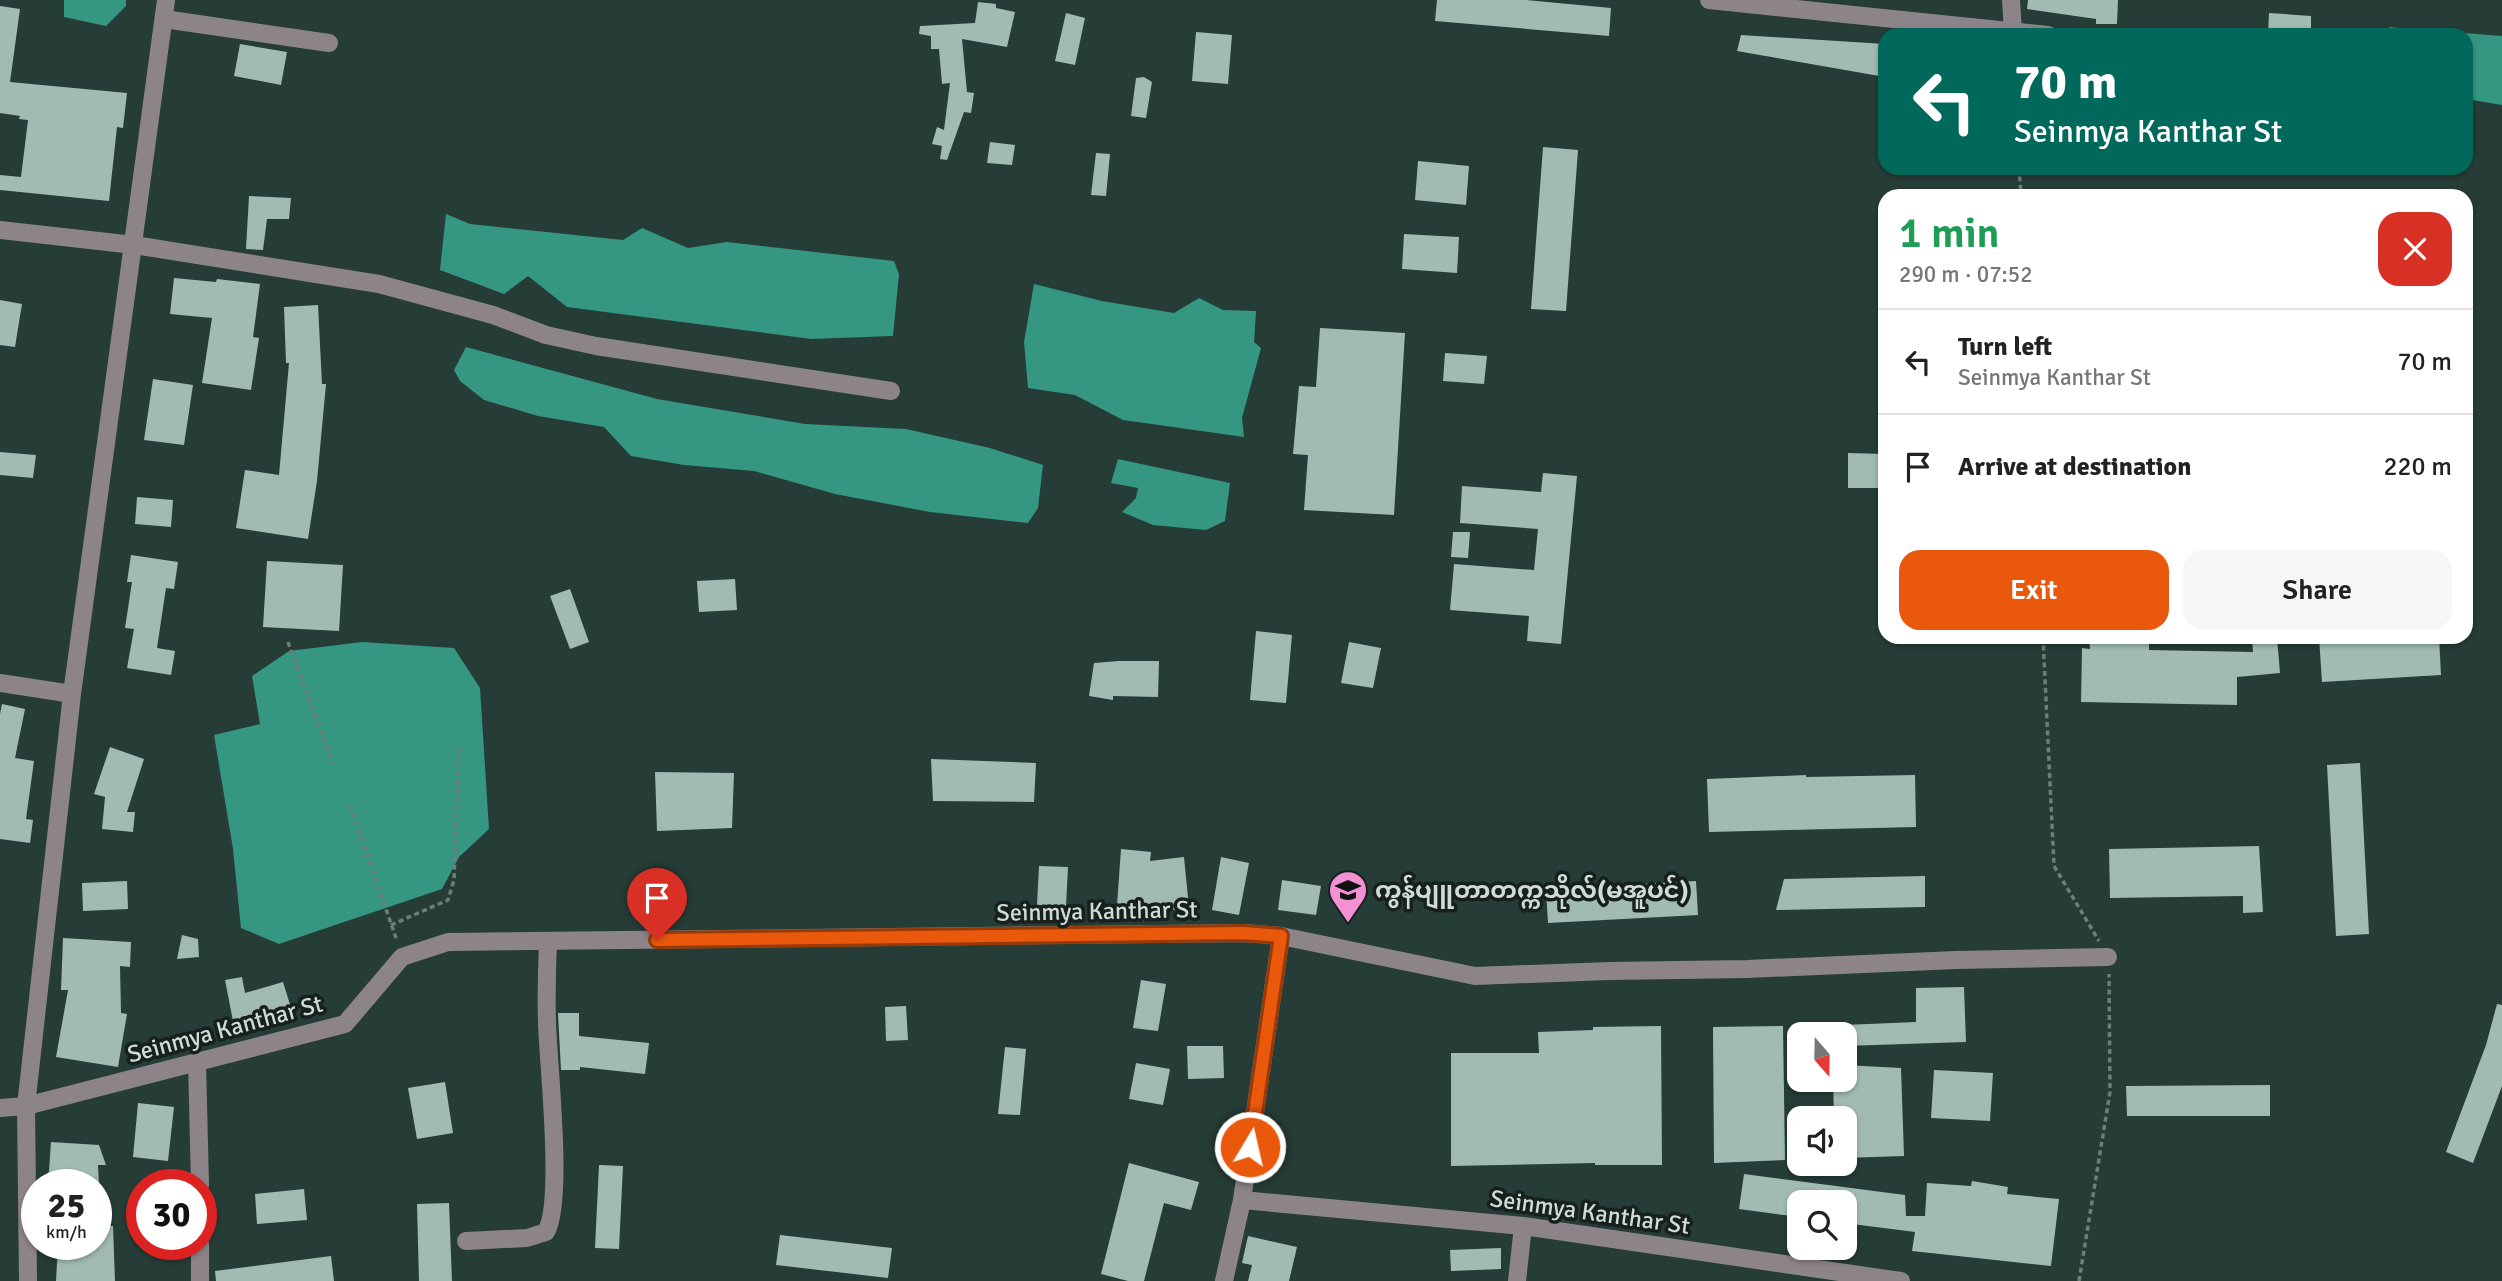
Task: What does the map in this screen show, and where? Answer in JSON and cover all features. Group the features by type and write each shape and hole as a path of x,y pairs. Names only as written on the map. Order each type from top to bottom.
{"street":[{"path":"28,1281 26,1106 72,694 166,0"},
{"path":"1710,0 1975,28"},
{"path":"2011,0 2013,28"},
{"path":"164,19 329,43"},
{"path":"0,229 134,245 379,284 493,314 546,335 596,346 891,391"},
{"path":"0,683 72,694"},
{"name":"Seinmya Kanthar St","path":"0,1108 26,1106 345,1024 402,957 448,942 1244,933 1281,936 1475,976 2108,957"},
{"path":"1224,1281 1242,1200 1281,936"},
{"path":"466,1241 539,1236 550,1224 554,1175 547,1021 548,941"},
{"path":"197,1062 200,1169"},
{"name":"Seinmya Kanthar St","path":"1242,1200 1523,1226 1900,1281"},
{"path":"1517,1281 1523,1226"},
{"path":"200,1260 200,1281"}],"path":[{"path":"288,642 333,763"},
{"path":"391,925 448,900 454,880 459,747"},
{"path":"350,805 402,957"}],"shaded area":[{"path":"64,0 126,0 126,6 106,26 64,17"},
{"path":"2473,34 2502,36 2502,105 2473,100"},
{"path":"446,214 470,224 623,240 642,228 688,248 727,242 894,261 899,274 893,336 811,339 567,307 528,276 504,294 440,270"},
{"path":"1034,284 1102,301 1174,313 1199,298 1223,310 1256,311 1254,342 1261,348 1242,418 1244,437 1123,420 1075,395 1028,388 1024,342"},
{"path":"466,347 657,399 805,424 906,429 990,448 1043,465 1038,508 1028,523 930,512 835,494 754,471 684,465 631,456 604,427 538,416 484,400 460,381 454,370"},
{"path":"1118,459 1230,483 1225,521 1206,530 1153,525 1122,512 1136,498 1138,488 1111,483"},
{"path":"362,642 454,648 480,688 489,829 459,857 442,889 279,944 241,928 233,849 214,735 260,724 252,676 289,651"}],"building":[{"path":"1437,0 1526,0 1611,8 1609,36 1435,21"},
{"path":"2028,0 2118,0 2117,24 2096,24 2096,19 2027,9"},
{"path":"978,2 996,4 996,8 1015,12 1007,47 962,39 967,92 974,93 971,113 964,112 947,160 940,159 942,146 932,144 937,127 944,130 950,83 942,84 939,49 931,49 931,36 919,34 920,26 975,23"},
{"path":"0,6 20,9 10,82 127,93 123,128 117,127 109,201 0,190 0,175 21,177 28,120 0,113"},
{"path":"1066,13 1085,18 1075,65 1055,61"},
{"path":"2269,13 2311,16 2311,28 2268,28"},
{"path":"1196,32 1232,35 1228,84 1192,81"},
{"path":"1741,35 1878,44 1878,76 1737,51"},
{"path":"240,44 287,52 281,85 234,76"},
{"path":"1144,77 1152,82 1146,118 1131,116 1136,78"},
{"path":"990,142 1015,145 1012,165 987,163"},
{"path":"1543,147 1578,150 1566,311 1531,309"},
{"path":"1096,153 1110,154 1106,196 1091,195"},
{"path":"1418,161 1469,166 1466,205 1415,200"},
{"path":"249,196 291,198 289,219 267,219 263,250 246,249"},
{"path":"1404,234 1459,237 1457,273 1402,269"},
{"path":"174,278 260,284 253,337 259,338 251,390 202,383 212,318 170,314"},
{"path":"0,300 22,304 15,347 0,345"},
{"path":"318,305 322,384 326,384 317,481 308,539 236,528 245,470 279,475 289,363 286,363 284,307"},
{"path":"1320,328 1405,333 1394,515 1304,510 1308,455 1293,454 1299,386 1316,387"},
{"path":"1445,353 1487,356 1484,384 1443,381"},
{"path":"153,379 193,385 184,445 144,440"},
{"path":"0,452 36,455 33,478 0,475"},
{"path":"1848,453 1878,454 1878,488 1848,488"},
{"path":"1543,473 1577,476 1561,644 1527,641 1529,616 1450,610 1454,564 1534,570 1538,529 1460,523 1462,486 1541,492"},
{"path":"137,497 173,500 171,527 135,524"},
{"path":"1453,532 1470,532 1468,558 1451,557"},
{"path":"131,555 178,562 174,589 166,588 157,648 175,651 171,675 127,668 134,629 125,628 132,582 127,582"},
{"path":"267,561 343,565 339,631 263,627"},
{"path":"735,579 737,610 699,612 697,581"},
{"path":"570,589 589,642 570,649 550,596"},
{"path":"1256,631 1292,635 1286,703 1250,700"},
{"path":"1349,642 1381,648 1373,688 1341,683"},
{"path":"2090,644 2149,644 2149,650 2253,652 2252,644 2278,644 2280,673 2237,677 2237,705 2081,702 2082,648 2090,649"},
{"path":"2319,644 2439,644 2441,675 2322,682"},
{"path":"1159,661 1158,697 1113,696 1113,700 1089,696 1094,663"},
{"path":"2,704 25,709 15,758 34,761 26,819 33,820 30,843 0,839"},
{"path":"110,747 144,759 127,812 135,812 133,832 102,829 105,797 94,794"},
{"path":"931,759 1036,763 1034,802 933,801"},
{"path":"2360,763 2369,934 2336,936 2327,765"},
{"path":"655,772 734,773 732,828 657,831"},
{"path":"1915,775 1916,827 1709,832 1707,779"},
{"path":"2259,846 2263,912 2243,913 2243,896 2110,898 2109,849"},
{"path":"1121,849 1151,852 1150,861 1184,857 1189,908 1147,912 1146,921 1116,919"},
{"path":"1221,857 1249,863 1239,915 1212,910"},
{"path":"1039,866 1068,867 1066,906 1037,905"},
{"path":"1925,876 1925,907 1776,910 1784,879"},
{"path":"1282,880 1321,886 1316,915 1278,910"},
{"path":"127,881 128,909 83,911 82,883"},
{"path":"1696,881 1698,915 1548,923 1546,889"},
{"path":"182,935 198,939 199,957 177,959"},
{"path":"63,938 131,942 130,967 120,966 121,1013 127,1014 118,1067 56,1057 68,990 61,990"},
{"path":"242,977 245,993 283,982 292,1011 276,1016 275,1012 233,1021 225,980"},
{"path":"1141,980 1166,984 1158,1031 1133,1028"},
{"path":"1964,987 1966,1042 1857,1046 1857,1024 1916,1022 1916,988"},
{"path":"2497,1004 2502,1005 2502,1086 2473,1163 2446,1152 2486,1045"},
{"path":"906,1006 908,1040 886,1041 885,1007"},
{"path":"558,1013 579,1013 579,1036 649,1043 645,1074 580,1067 580,1070 561,1070"},
{"path":"1661,1026 1662,1165 1595,1163 1451,1166 1451,1053 1539,1053 1538,1032 1593,1030 1593,1027"},
{"path":"1783,1026 1785,1160 1714,1163 1713,1027"},
{"path":"1187,1046 1223,1046 1224,1078 1188,1079"},
{"path":"1005,1047 1026,1049 1020,1115 998,1114"},
{"path":"1136,1063 1170,1069 1163,1105 1129,1099"},
{"path":"1857,1066 1901,1068 1904,1156 1857,1158 1857,1106 1834,1106 1833,1092 1857,1092"},
{"path":"1934,1070 1993,1073 1990,1121 1931,1118"},
{"path":"445,1082 453,1133 417,1139 408,1088"},
{"path":"2270,1085 2270,1116 2127,1116 2126,1086"},
{"path":"138,1103 174,1107 168,1161 133,1157"},
{"path":"51,1142 99,1145 106,1165 98,1165 98,1169 49,1169"},
{"path":"1129,1163 1199,1182 1191,1210 1164,1203 1144,1281 1128,1281 1101,1274"},
{"path":"599,1165 623,1166 619,1249 595,1248"},
{"path":"1744,1174 1905,1195 1906,1216 1925,1216 1927,1183 1971,1186 1972,1181 2008,1187 2007,1194 2059,1199 2051,1266 1912,1251 1915,1232 1857,1225 1857,1190 1787,1190 1787,1215 1739,1209"},
{"path":"304,1189 307,1220 257,1224 255,1194"},
{"path":"449,1203 452,1281 419,1281 417,1204"},
{"path":"113,1226 115,1281 56,1281 57,1260 112,1260"},
{"path":"780,1235 892,1248 888,1278 776,1265"},
{"path":"1248,1236 1297,1247 1289,1281 1248,1281 1252,1265 1242,1263"},
{"path":"1501,1248 1501,1269 1451,1271 1450,1250"},
{"path":"331,1256 334,1281 216,1281 215,1271"}],"place":[{"name":"ကွန်ပျူတာတက္ကသိုလ်(မအူပင်)","path":"1348,924"}],"route":[{"path":"657,940 1244,933 1281,936 1250,1147"}]}
